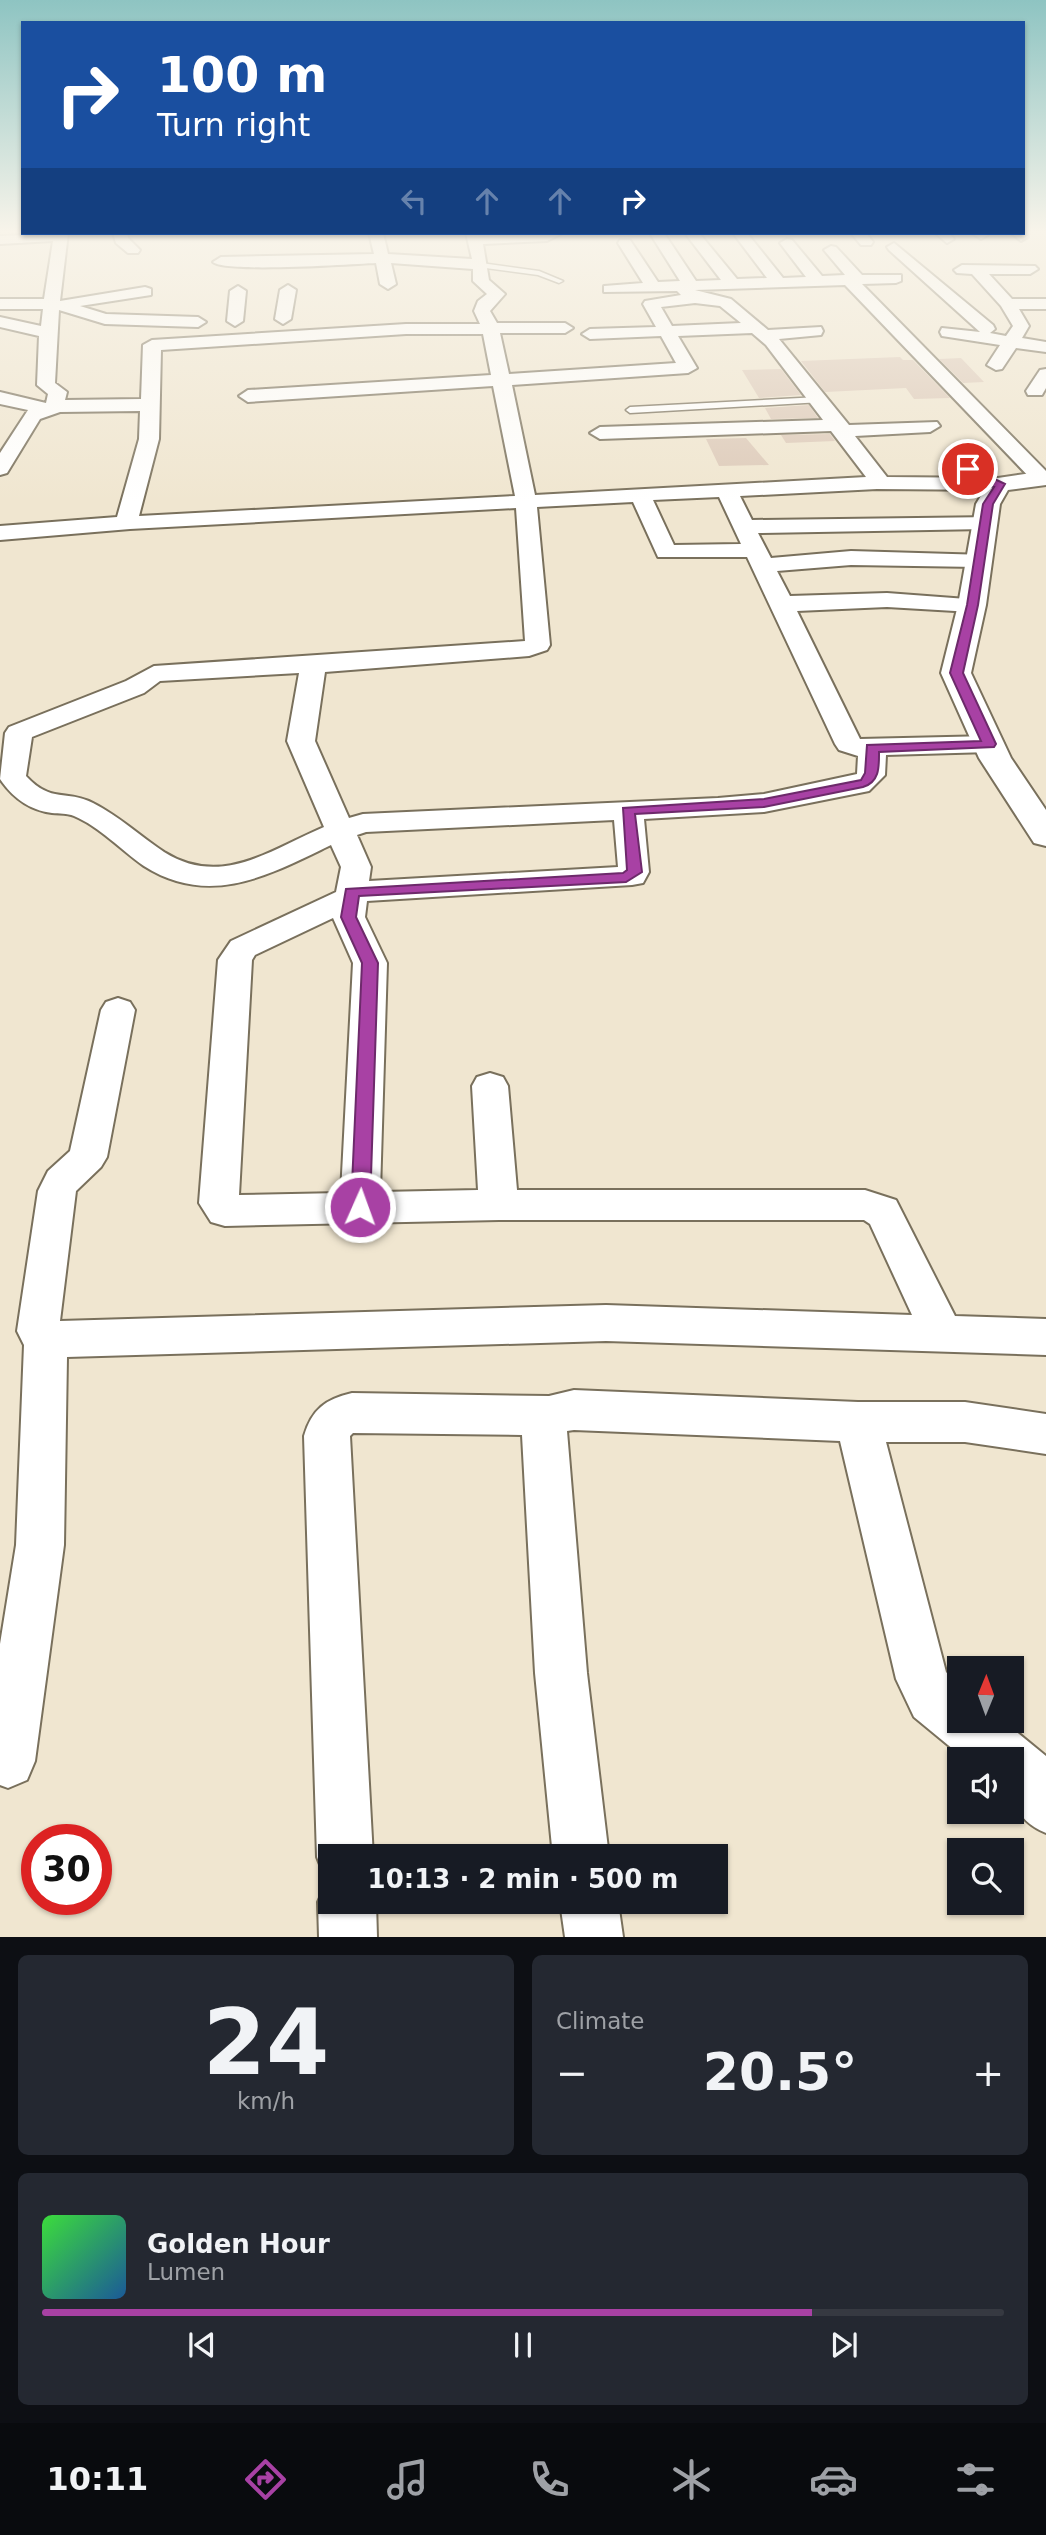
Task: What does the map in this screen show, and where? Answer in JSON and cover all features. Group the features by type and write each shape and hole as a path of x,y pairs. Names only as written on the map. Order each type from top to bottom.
{"street":[{"path":"2,322 48,333"},
{"path":"0,469 6,449 44,411 58,392 46,385 50,322"},
{"path":"481,322 502,379 526,500 537,647 154,674 135,687 19,733 12,776 21,788 51,805 82,809 161,862 191,876 223,878 236,875 341,828 370,822 764,803 859,785 872,773 872,748"},
{"path":"749,322 764,335 819,400 874,471"},
{"path":"894,322 1044,478"},
{"path":"968,322 983,339"},
{"path":"996,365 1013,342 1021,326 1019,322"},
{"path":"591,327 663,324 764,335"},
{"path":"248,396 688,368 688,349 663,324"},
{"path":"411,347 492,349 565,328"},
{"path":"130,522 128,519 149,439 151,346 406,329 492,349"},
{"path":"651,352 688,349 764,335 815,331"},
{"path":"948,332 1046,347"},
{"path":"274,354 370,349"},
{"path":"1035,391 1046,374"},
{"path":"0,398 44,411"},
{"path":"0,419 44,411 150,405"},
{"path":"600,433 930,426"},
{"path":"0,533 130,522 327,515 526,500 640,486 874,471 995,484 1044,478"},
{"path":"640,486 730,490 874,471"},
{"path":"995,484 988,504 972,605 957,673 995,758 1046,836"},
{"path":"640,486 666,552 758,558 978,560"},
{"path":"730,490 728,493 743,527 849,744 853,747 872,748 989,744"},
{"path":"743,527 986,522"},
{"path":"780,604 887,600 972,605"},
{"path":"313,664 301,741 356,867 349,917 370,963 360,1207"},
{"path":"628,811 635,872 632,876 351,895 243,948 235,960 219,1203 230,1212 499,1205 873,1206 886,1217 941,1331"},
{"path":"8,1762 40,1545 46,1340 38,1331 57,1191 62,1181 88,1157 118,1010"},
{"path":"489,1086 499,1205"},
{"path":"46,1340 606,1323 941,1331 1046,1337"},
{"path":"344,1844 327,1436 330,1424 340,1415 549,1416 574,1410 858,1422 965,1422 1046,1434"},
{"path":"549,1416 544,1424 561,1673 581,1844"},
{"path":"858,1422 922,1679 932,1699 947,1711"},
{"path":"976,1733 993,1747"},
{"path":"1024,1772 1033,1780 1046,1806"},
{"path":"347,1914 348,1937"},
{"path":"591,1914 594,1937"}],"lane":[{"path":"630,410 819,400"}],"building":[{"path":"900,357 903,360 913,360 950,398 914,399 906,388 825,392 801,361"},
{"path":"961,358 984,382 963,383 939,359"},
{"path":"781,369 801,395 759,398 742,370"},
{"path":"809,405 818,418 771,419 765,408"},
{"path":"830,434 835,441 786,443 781,435"},
{"path":"746,438 769,465 719,466 706,439"}],"route":[{"path":"360,1207 370,963 349,917 352,892 632,876 635,872 628,811 764,803 859,785 872,773 872,748 989,744 957,673 972,605 988,504 1000,484 990,484 968,469"}]}
